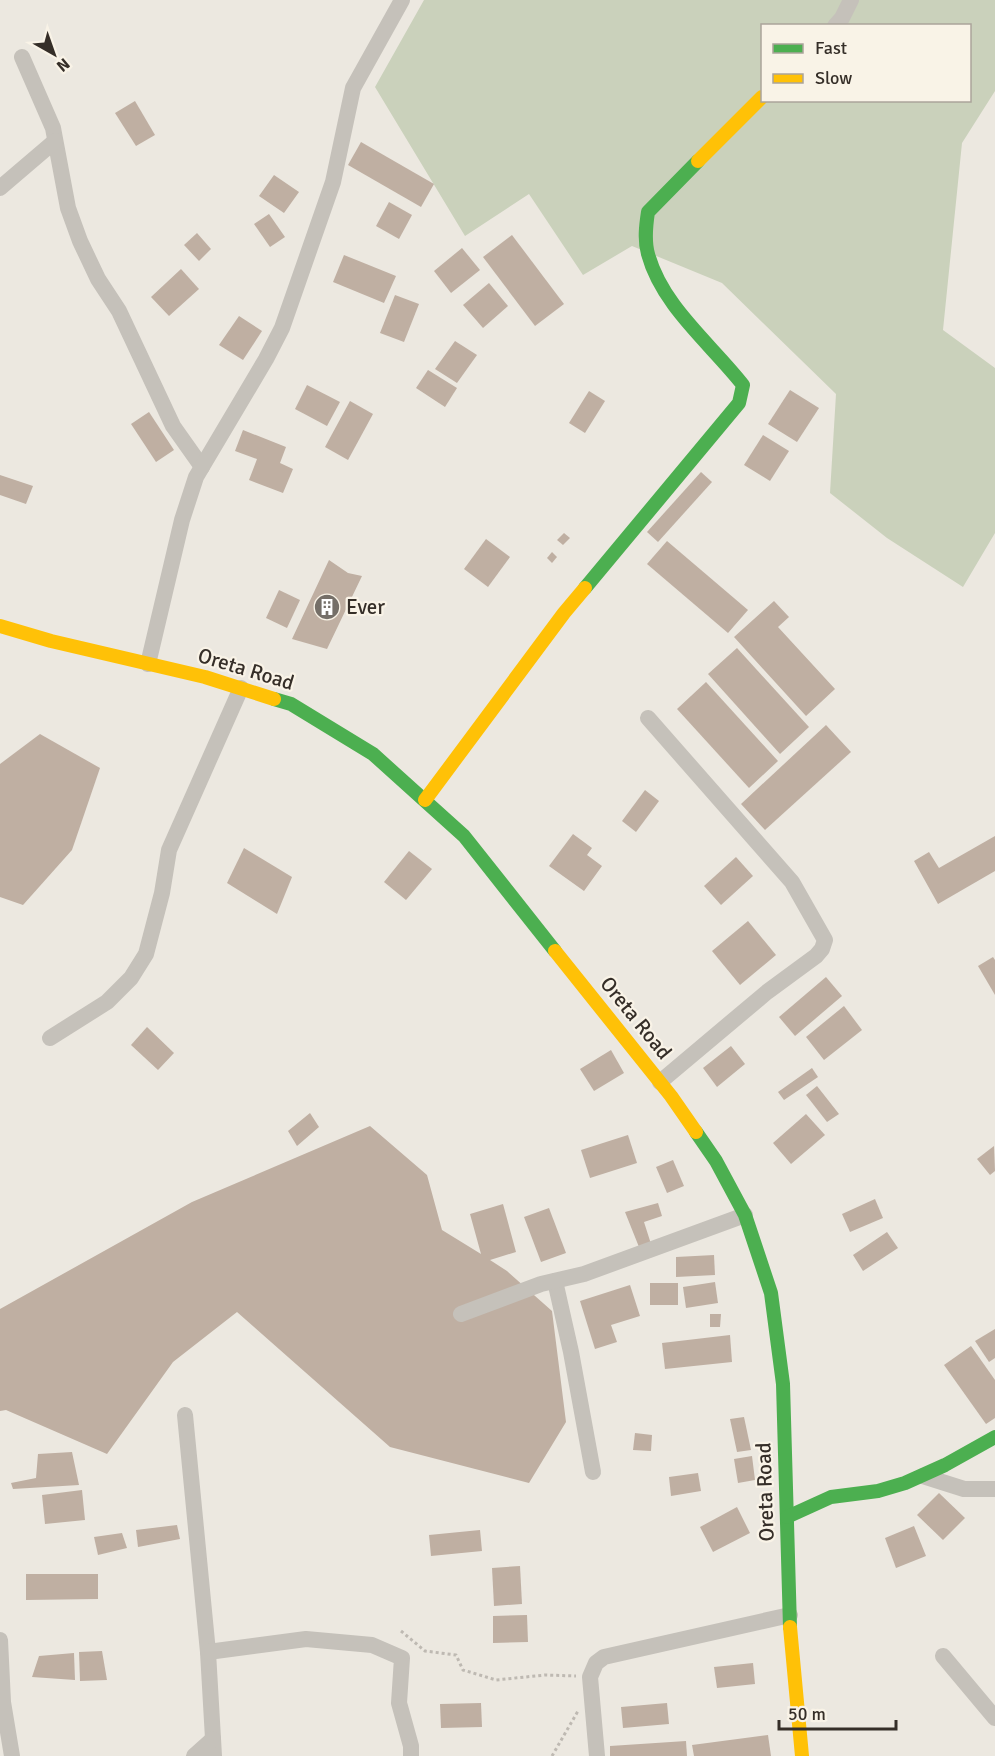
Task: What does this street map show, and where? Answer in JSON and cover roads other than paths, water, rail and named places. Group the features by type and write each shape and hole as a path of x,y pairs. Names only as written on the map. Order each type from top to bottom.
{"street":[{"path":"148,664 182,520 196,477 282,328 333,182 353,88 402,0"},
{"path":"837,24 851,0"},
{"path":"22,57 53,128 68,208 80,241 98,279 119,311 173,426 202,467"},
{"path":"424,800 564,613 739,403 743,385 701,337 663,288 648,254 646,229 648,212 761,98"},
{"path":"0,188 55,141"},
{"name":"Oreta Road","path":"0,626 205,677 291,704 374,754 464,836 660,1082 716,1161 745,1215 771,1293 783,1384 790,1615 802,1756"},
{"path":"50,1038 107,1002 131,978 146,954 162,893 169,850 241,688"},
{"path":"648,718 792,882 825,940 816,956 767,992 660,1082"},
{"path":"461,1314 541,1284 584,1274 745,1215"},
{"path":"555,1281 572,1352 593,1472"},
{"path":"185,1414 208,1652 214,1756"},
{"path":"787,1517 810,1504 836,1496 866,1494 893,1488 923,1476 995,1437"},
{"path":"923,1476 964,1489 995,1490"},
{"path":"597,1756 591,1685 596,1663 603,1657 790,1615"},
{"path":"208,1652 306,1639 372,1645 402,1659 399,1703 411,1746 411,1756"},
{"path":"0,1640 3,1702 12,1756"},
{"path":"943,1656 995,1718"},
{"path":"194,1756 213,1739"}],"place":[{"name":"Ever","path":"327,607"}]}
